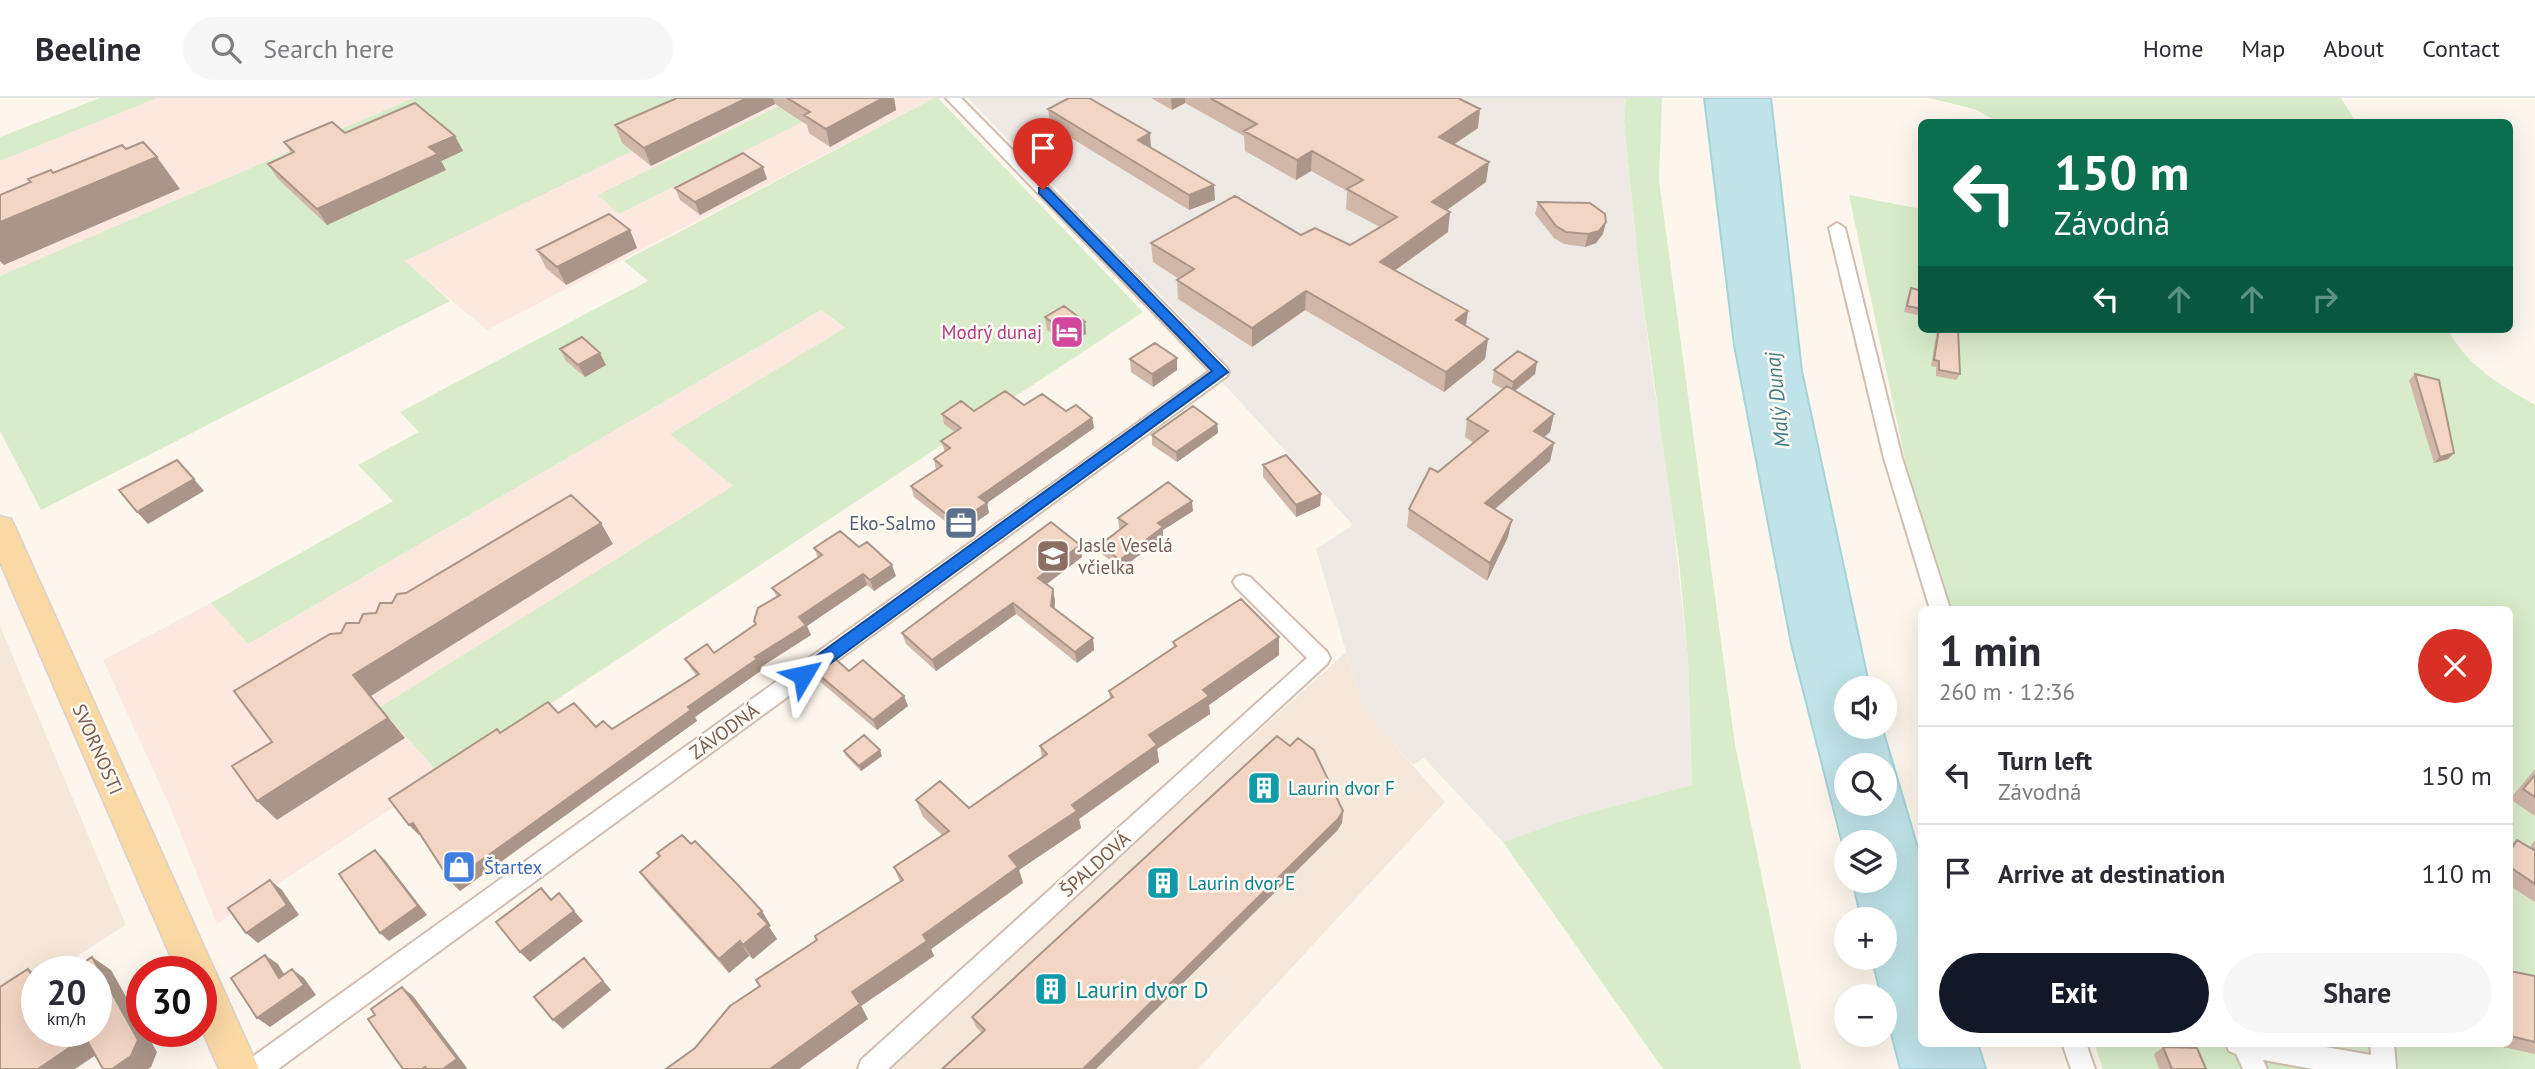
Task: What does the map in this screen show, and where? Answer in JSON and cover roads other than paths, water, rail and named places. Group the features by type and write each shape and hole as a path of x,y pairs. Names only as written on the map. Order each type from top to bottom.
{"main road":[{"name":"SVORNOSTI","path":"0,527 189,956"},
{"path":"217,1019 239,1069"}],"street":[{"name":"ZÁVODNÁ","path":"257,1069 1221,372 953,98"},
{"path":"1837,228 1894,458 1939,606"},
{"name":"ŠPALDOVÁ","path":"870,1069 1320,658 1243,582"},
{"path":"2075,1047 2083,1069"},
{"path":"2243,1047 2255,1069"},
{"path":"2257,1047 2378,1069"},
{"path":"2382,1047 2384,1069"}],"water":[{"name":"Malý Dunaj","path":"1704,98 1771,98 1802,371 1867,676 1834,676 1834,739 1886,739 1890,753 1834,753 1834,812 1791,644 1734,345"},
{"path":"1897,777 1918,848 1918,1047 1979,1047 1986,1069 1900,1069 1894,1047 1897,1047 1897,984 1878,984 1874,970 1897,970 1897,907 1858,907 1855,893 1897,893 1897,830 1839,830 1835,816 1897,816"}],"place":[{"name":"Modrý dunaj","path":"1067,332"},
{"name":"Eko-Salmo","path":"961,523"},
{"name":"Jasle Veselá včielka","path":"1053,556"},
{"name":"Laurin dvor F","path":"1264,788"},
{"name":"Štartex","path":"459,867"},
{"name":"Laurin dvor E","path":"1163,883"},
{"name":"Laurin dvor D","path":"1051,989"}]}
